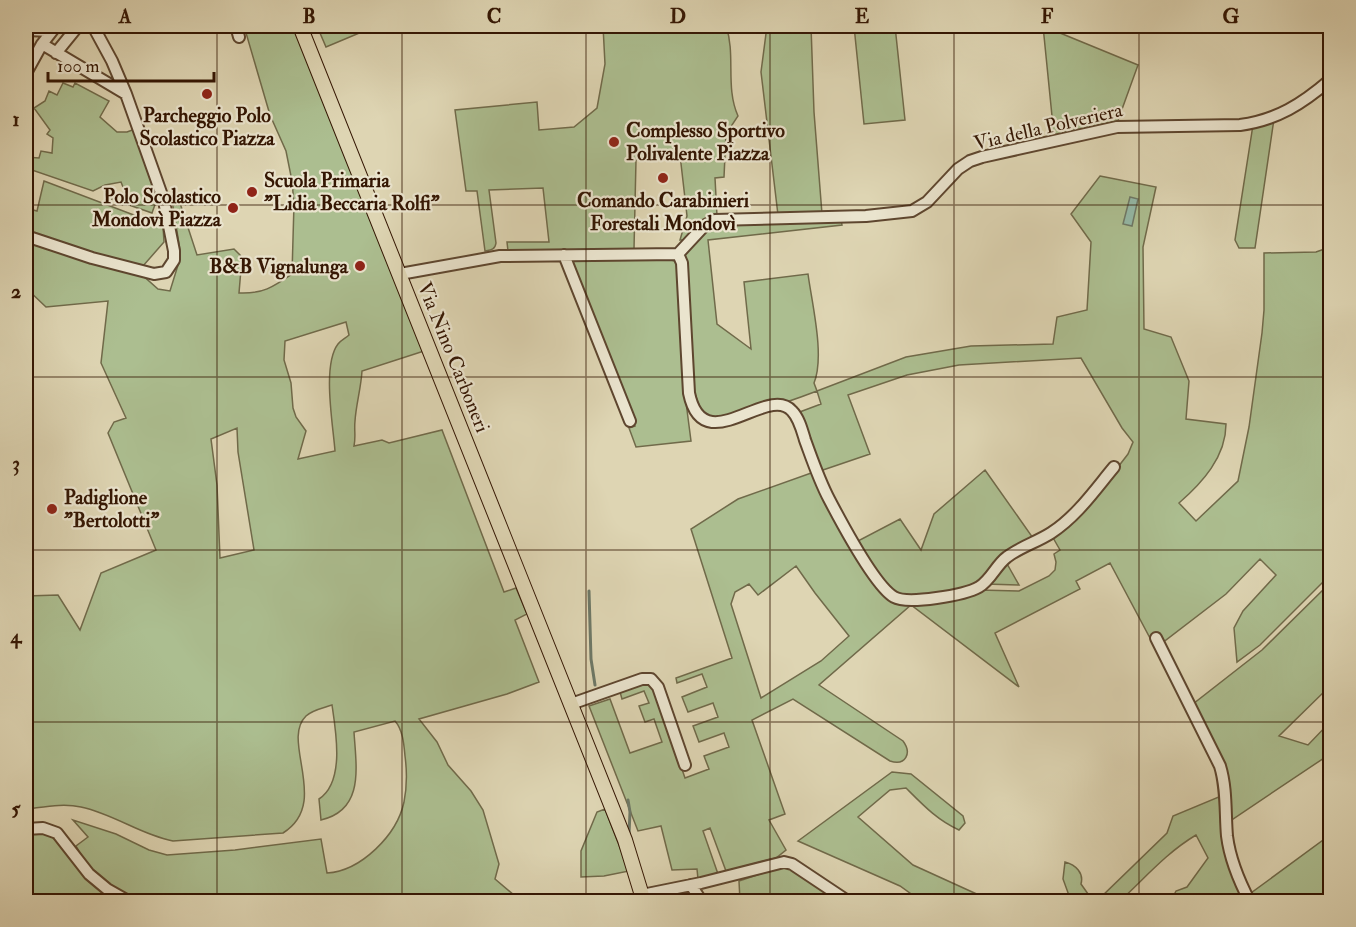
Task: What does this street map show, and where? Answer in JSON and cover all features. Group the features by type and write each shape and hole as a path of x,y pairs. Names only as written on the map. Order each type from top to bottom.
{"main road":[{"name":"Via Nino Carboneri","path":"300,26 626,840 640,899"}],"street":[{"path":"56,52 78,26"},
{"path":"27,236 92,258 154,274 164,273 174,260 164,201 126,94 112,61 93,26"},
{"path":"26,30 54,28"},
{"path":"26,73 54,28"},
{"path":"42,44 126,94"},
{"name":"Via della Polveriera","path":"678,254 704,226 715,220 866,216 912,211 927,202 958,169 982,157 1121,126 1250,123 1296,107 1330,80"},
{"path":"400,274 494,256 678,254 682,263 689,393 694,408 705,419 716,422 728,421 776,405 785,406 792,411 800,426 824,491 849,537 883,586 897,598 916,601 979,586 1004,559 1050,533 1070,518 1114,467"},
{"path":"564,255 630,421"},
{"path":"1156,638 1220,766 1225,786 1230,851 1238,878 1250,902"},
{"path":"571,704 642,679 651,680 658,687 685,765"},
{"path":"26,829 43,828 57,833 89,874 130,902"},
{"path":"640,899 788,862 849,902"},
{"path":"691,885 702,902"}],"shaded area":[{"path":"244,26 293,26 424,351 362,371 354,446 382,440 389,443 442,430 504,592 516,588 527,614 515,620 539,682 507,694 419,719 437,742 448,765 471,791 483,810 499,864 495,879 521,901 141,901 103,880 88,865 76,846 88,837 73,820 116,834 149,850 167,855 235,850 321,839 327,873 352,866 376,849 394,827 400,814 406,785 404,747 395,721 354,732 356,772 351,797 345,807 335,815 321,820 319,799 333,781 336,769 337,756 332,705 308,714 300,727 298,741 305,789 303,806 297,820 283,833 173,841 81,807 60,805 26,809 26,596 58,595 80,630 101,573 156,550 108,433 114,422 126,418 101,363 108,301 46,307 26,288 26,240 141,274 158,289 170,291 180,250 171,194 176,191 197,255 234,249 242,257 239,293 261,291 273,286 292,274 294,204 286,151 270,115","holes":["346,322 349,335 338,344 330,366 329,380 335,451 298,459 306,431 296,417 293,408 291,383 284,360 285,341","237,428 238,452 254,550 220,558 217,485 211,439"]},
{"path":"317,26 376,26 326,47"},
{"path":"603,26 726,26 730,48 732,94 738,116 726,134 724,177 715,178 717,216 685,240 680,240 687,216 680,155 636,160 634,249 508,251 507,242 549,242 543,188 489,190 496,243 494,248 485,251 477,191 466,191 455,110 537,102 539,130 574,127 597,108 605,64"},
{"path":"767,26 811,26 814,112 822,214 778,215 761,72"},
{"path":"854,26 895,26 905,120 864,124"},
{"path":"1043,26 1138,65 1117,123 1045,140 1052,116"},
{"path":"63,83 73,87 75,83 109,101 100,117 117,132 135,129 157,199 152,213 112,199 125,192 121,182 105,185 93,191 26,168 26,157 39,158 41,151 52,153 53,138 47,134 50,130 34,108 45,101 49,91 57,95"},
{"path":"1274,119 1255,248 1239,248 1235,240 1253,125"},
{"path":"1100,176 1156,187 1143,247 1144,329 1171,337 1189,381 1186,419 1226,424 1225,436 1217,458 1204,478 1179,503 1196,521 1238,481 1249,427 1262,333 1264,253 1316,252 1330,247 1324,347 1330,381 1330,575 1260,645 1237,662 1234,628 1243,611 1276,575 1260,559 1226,594 1162,643 1160,639 1150,638 1110,563 1076,581 1080,589 995,633 1019,687 911,605 979,590 1019,591 1049,576 1055,570 1054,554 1060,550 1052,536 1091,502 1128,454 1133,442 1122,428 1081,358 959,365 907,375 848,395 870,454 820,471 797,413 821,404 817,391 906,357 971,346 1053,344 1057,317 1087,310 1091,242 1071,214"},
{"path":"44,181 163,226 164,242 143,266 93,255 31,234 26,230 26,208 37,211"},
{"path":"1130,197 1138,199 1132,226 1123,224"},
{"path":"841,220 842,225 708,240 717,324 751,349 744,282 808,274 818,345 817,372 814,383 817,391 745,414 716,417 702,411 694,391 685,251 707,229 715,224"},
{"path":"667,259 675,261 677,265 683,379 691,441 636,447 629,428 635,426 570,261"},
{"path":"985,470 1033,538 979,582 961,589 910,598 890,590 856,542 900,519 921,550 934,514"},
{"path":"814,472 821,492 899,603 911,605 819,685 903,741 907,750 904,760 890,761 793,699 752,720 785,814 769,820 786,850 776,858 726,871 710,828 703,831 718,874 698,879 697,869 672,870 661,826 638,831 589,706 610,699 630,753 662,742 654,719 645,722 639,706 649,703 644,691 622,699 620,692 642,683 649,684 654,688 685,778 709,769 704,756 729,747 724,733 699,742 693,726 718,717 713,703 688,712 682,697 707,687 702,674 677,683 676,678 732,658 691,529 738,499","holes":["796,566 849,636 821,661 761,698 731,604 735,592 749,584 758,595"]},
{"path":"1006,562 1019,585 986,584"},
{"path":"1330,583 1330,686 1279,736 1308,745 1330,722 1330,754 1230,821 1229,786 1193,704 1262,650"},
{"path":"892,772 911,774 963,816 965,823 959,830 944,822 906,788 890,790 858,817 913,865 992,901 921,901 900,886 798,841"},
{"path":"1221,796 1230,870 1245,901 1171,901 1176,891 1187,887 1208,858 1196,835 1165,858 1120,901 1096,902 1167,833 1173,816"},
{"path":"605,809 629,871 604,876 581,877 581,851 597,812"},
{"path":"45,833 57,840 120,902 26,902 26,834"},
{"path":"1330,835 1330,901 1255,901 1251,893"},
{"path":"1065,862 1078,870 1082,880 1081,884 1093,901 1071,901 1063,879"},
{"path":"781,867 789,868 839,901 740,901 739,881"}],"waterway":[{"path":"589,591 591,659 595,685"},
{"path":"628,800 629,834"}],"place":[{"name":"Parcheggio Polo Scolastico Piazza","path":"207,94"},
{"name":"Complesso Sportivo Polivalente Piazza","path":"614,142"},
{"name":"Comando Carabinieri Forestali Mondovì","path":"663,178"},
{"name":"Scuola Primaria \"Lidia Beccaria Rolfi\"","path":"252,192"},
{"name":"Polo Scolastico Mondovì Piazza","path":"233,208"},
{"name":"B&B Vignalunga","path":"360,266"},
{"name":"Padiglione \"Bertolotti\"","path":"52,509"}]}
